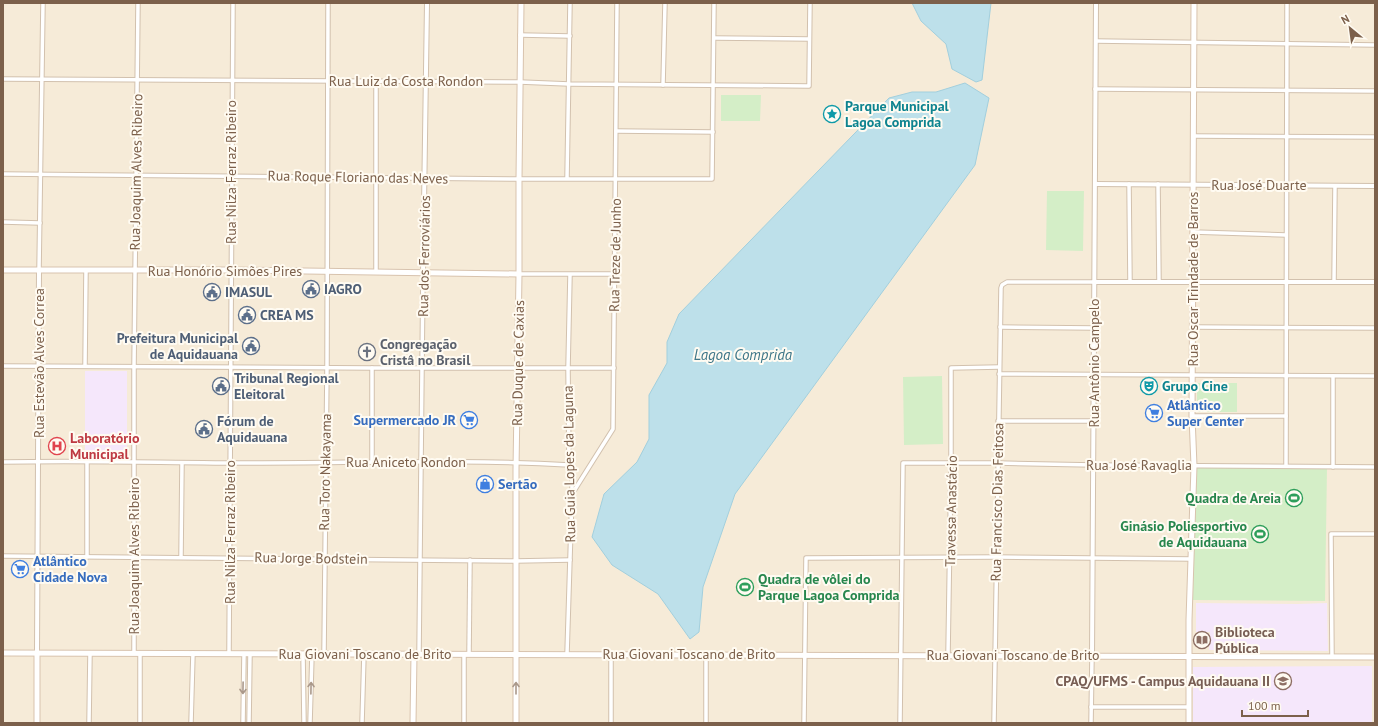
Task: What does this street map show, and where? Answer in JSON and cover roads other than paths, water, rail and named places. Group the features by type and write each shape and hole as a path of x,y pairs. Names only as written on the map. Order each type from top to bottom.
{"main road":[{"name":"Rua Duque de Caxias","path":"516,723 516,462 520,274 520,3"},
{"name":"Rua Oscar Trindade de Barros","path":"1189,723 1189,656 1194,466 1192,416 1192,327 1194,3"},
{"name":"Rua Honório Simões Pires","path":"3,270 230,270 520,274"},
{"name":"Rua Giovani Toscano de Brito","path":"3,653 948,654 1375,657"},
{"name":"Rua Estevão Alves Correa","path":"37,653 37,723"},
{"name":"Rua dos Ferroviários","path":"413,723 416,654"}],"street":[{"name":"Rua Estevão Alves Correa","path":"37,653 38,366 43,3"},
{"name":"Rua Joaquim Alves Ribeiro","path":"134,653 134,367 138,3"},
{"name":"Rua Nilza Ferraz Ribeiro","path":"230,654 230,270 233,3"},
{"name":"Rua Toro Nakayama","path":"324,654 327,367 328,3"},
{"name":"Rua dos Ferroviários","path":"416,654 420,560 427,3"},
{"path":"567,178 570,3"},
{"name":"Rua Treze de Junho","path":"572,494 614,429 617,3"},
{"path":"663,85 664,3"},
{"path":"616,131 713,132 714,3"},
{"path":"714,38 809,39 810,3"},
{"name":"Rua Antônio Campelo","path":"1091,723 1096,3"},
{"path":"1286,466 1287,3"},
{"path":"520,35 570,36"},
{"name":"Rua Luiz da Costa Rondon","path":"3,79 520,82 713,86 809,86 809,39"},
{"path":"1096,41 1375,45"},
{"path":"376,81 376,272"},
{"path":"1095,89 1375,91"},
{"name":"Rua Roque Floriano das Neves","path":"3,174 519,179 712,179 713,132"},
{"path":"1194,136 1375,137"},
{"name":"Rua José Duarte","path":"1095,184 1375,186"},
{"path":"1129,184 1130,282"},
{"path":"1158,184 1159,282"},
{"path":"1334,282 1335,186"},
{"path":"3,222 40,223"},
{"path":"1193,232 1286,235"},
{"path":"85,366 86,270"},
{"name":"Rua Honório Simões Pires","path":"520,274 615,274"},
{"name":"Rua Guia Lopes da Laguna","path":"567,654 572,494 568,368 570,275"},
{"name":"Rua Francisco Dias Feitosa","path":"994,723 1001,288 1004,283 1007,282 1094,282"},
{"path":"1094,282 1375,282"},
{"path":"1000,327 1094,328"},
{"path":"1192,327 1375,328"},
{"path":"3,366 614,368"},
{"name":"Travessa Anastácio","path":"948,654 952,463 951,368 999,367"},
{"path":"372,368 372,462"},
{"path":"999,374 1375,376"},
{"path":"1333,376 1333,467"},
{"path":"1192,416 1286,416"},
{"path":"998,421 1093,421"},
{"name":"Rua Aniceto Rondon","path":"3,462 516,462 570,465"},
{"path":"87,462 87,557"},
{"path":"181,557 182,463"},
{"name":"Rua José Ravaglia","path":"902,558 903,463 1375,467"},
{"path":"1332,657 1331,534 1375,534"},
{"name":"Rua Jorge Bodstein","path":"3,556 570,560"},
{"path":"804,723 806,558 996,557 1191,559"},
{"path":"900,723 902,558"},
{"path":"464,723 470,560"},
{"path":"89,723 90,653"},
{"path":"140,653 140,723"},
{"path":"191,723 193,654"},
{"path":"243,723 244,654"},
{"path":"249,723 250,654"},
{"path":"303,654 304,723"},
{"path":"310,723 312,654"},
{"path":"362,723 364,654"},
{"path":"611,723 612,654"},
{"path":"706,654 706,723"},
{"path":"1091,707 1189,707"}],"water":[{"path":"912,3 991,3 982,80 976,82 952,69 946,44 921,21"},
{"name":"Lagoa Comprida","path":"965,83 989,98 975,165 735,494 703,587 699,632 690,639 658,594 612,565 592,537 604,494 637,462 649,439 649,395 667,363 667,342 679,314 889,98 912,92 936,92"}],"place":[{"name":"Parque Municipal Lagoa Comprida","path":"832,114"},
{"name":"IAGRO","path":"311,289"},
{"name":"IMASUL","path":"212,292"},
{"name":"CREA MS","path":"247,315"},
{"name":"Prefeitura Municipal de Aquidauana","path":"251,346"},
{"name":"Congregação Cristâ no Brasil","path":"367,352"},
{"name":"Tribunal Regional Eleitoral","path":"221,386"},
{"name":"Grupo Cine","path":"1149,386"},
{"name":"Atlântico Super Center","path":"1154,413"},
{"name":"Supermercado JR","path":"469,420"},
{"name":"Fórum de Aquidauana","path":"204,429"},
{"name":"Laboratório Municipal","path":"57,446"},
{"name":"Sertão","path":"485,484"},
{"name":"Quadra de Areia","path":"1294,498"},
{"name":"Ginásio Poliesportivo de Aquidauana","path":"1260,534"},
{"name":"Atlântico Cidade Nova","path":"20,569"},
{"name":"Quadra de vôlei do Parque Lagoa Comprida","path":"745,587"},
{"name":"Biblioteca Pública","path":"1202,640"},
{"name":"CPAQ/UFMS - Campus Aquidauana II","path":"1283,681"}]}
